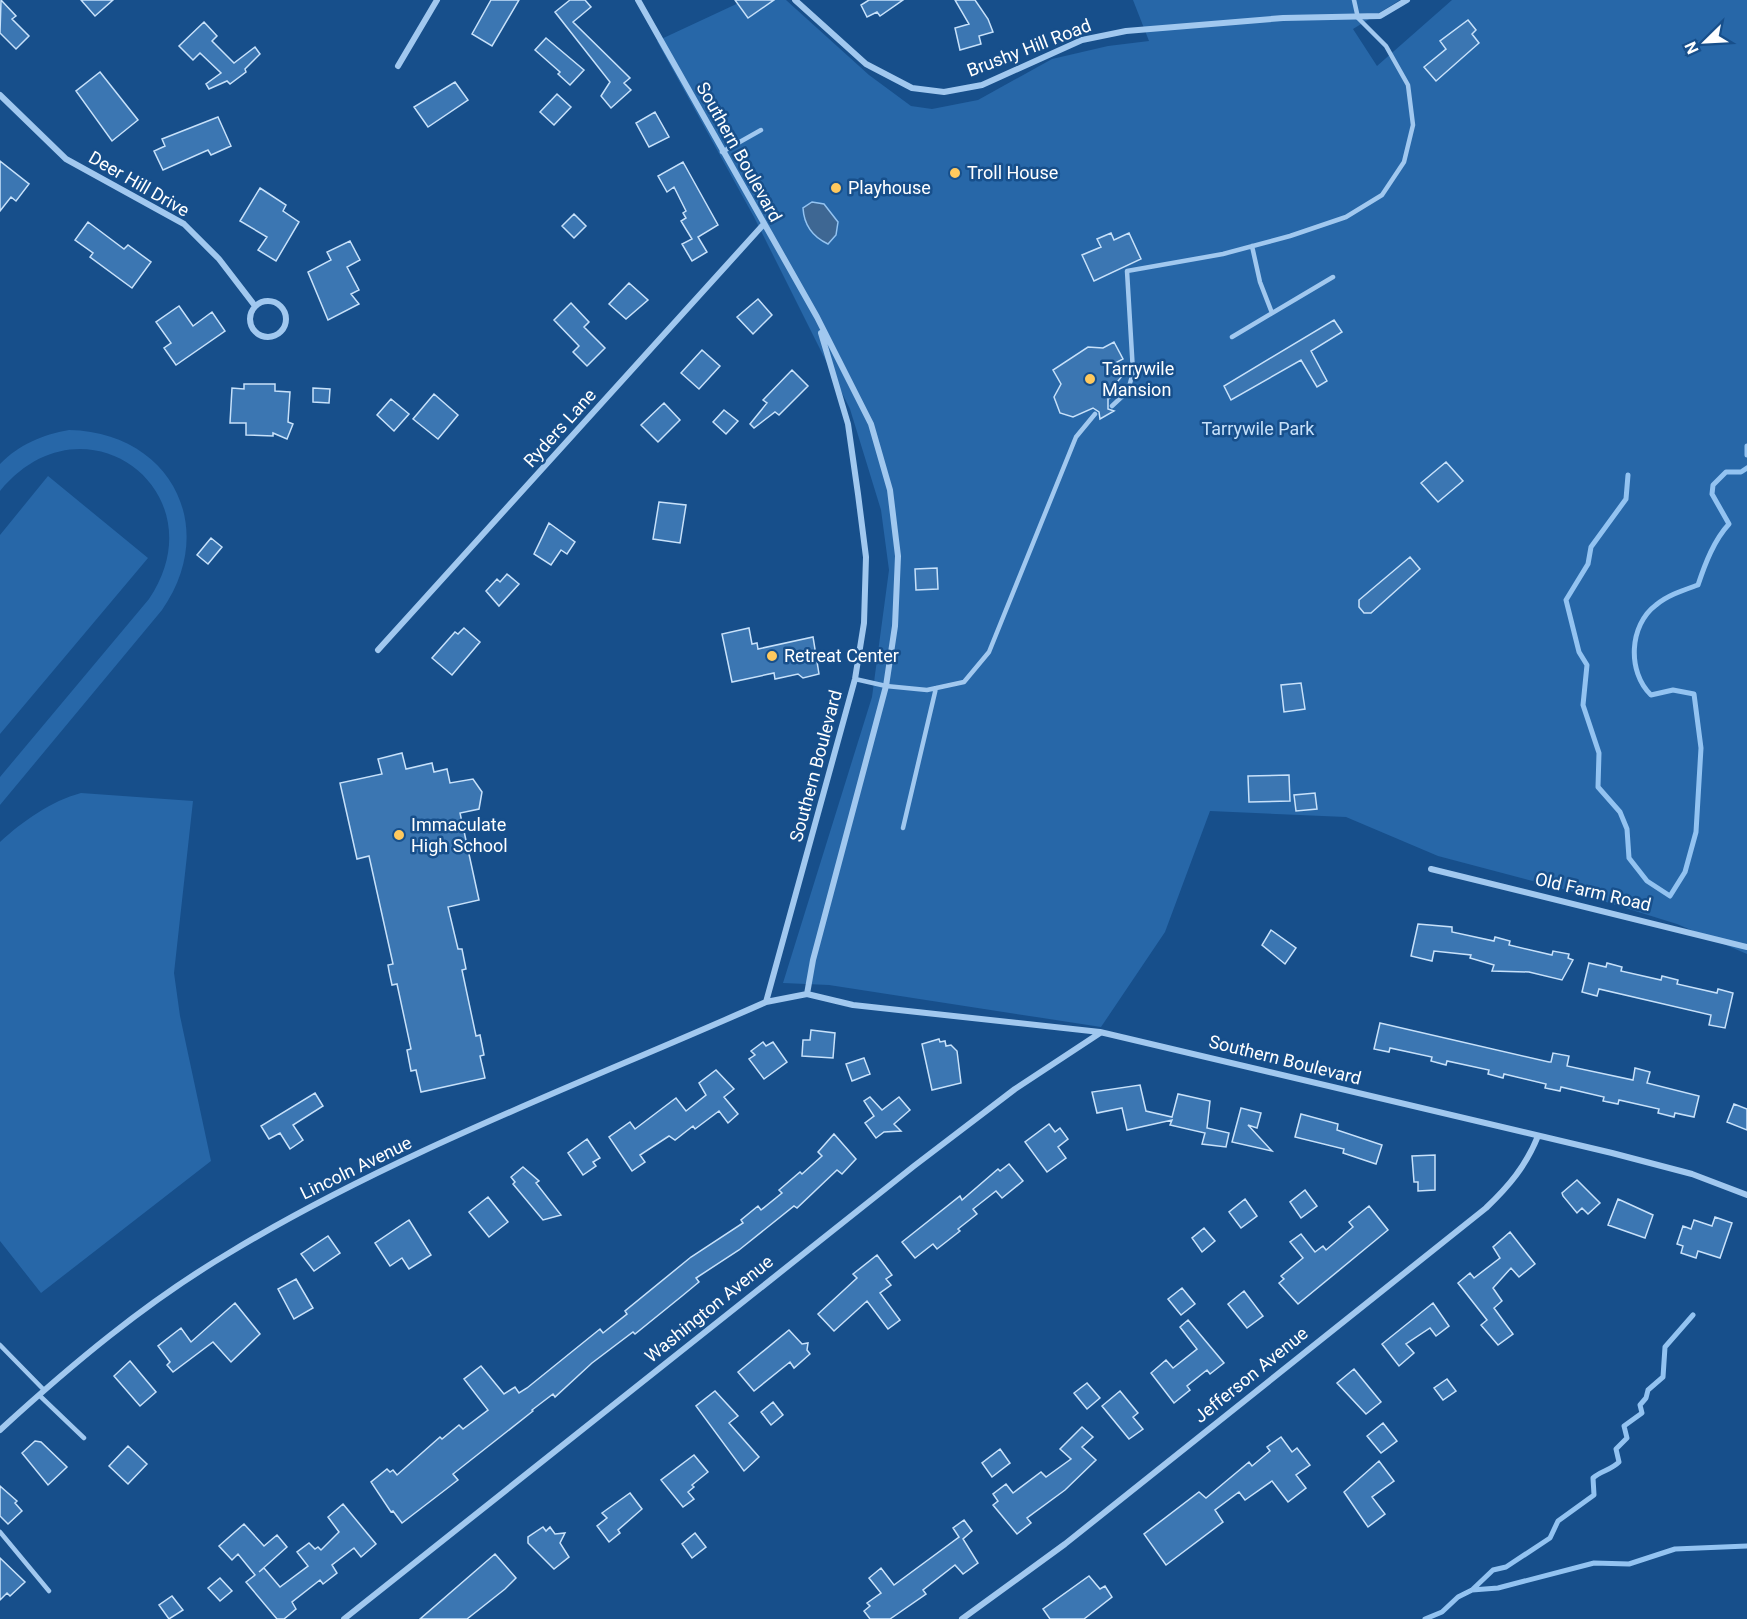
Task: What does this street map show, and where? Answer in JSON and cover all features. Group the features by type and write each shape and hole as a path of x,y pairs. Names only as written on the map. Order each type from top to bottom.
{"street":[{"path":"398,66 437,0"},
{"name":"Southern Boulevard","path":"638,0 817,317 871,424 890,490 898,556 895,626 886,686 813,960 807,994"},
{"name":"Brushy Hill Road","path":"795,0 866,64 912,88 944,92 982,85 1082,40 1126,31 1283,18 1380,16 1407,0"},
{"name":"Deer Hill Drive","path":"0,95 66,159 184,224 219,259 255,306"},
{"name":"Ryders Lane","path":"378,650 763,225"},
{"path":"272,301 282,308 286,318 282,330 267,337 256,332 250,322 255,306 272,301"},
{"name":"Southern Boulevard","path":"817,317 848,424 866,557 864,623 855,679 766,1002 807,994 853,1005 1100,1032 1692,1174 1747,1195"},
{"name":"Old Farm Road","path":"1431,869 1747,946"},
{"name":"Lincoln Avenue","path":"0,1430 41,1392 164,1296 228,1253 315,1204 447,1142 766,1002"},
{"name":"Washington Avenue","path":"344,1619 914,1166 1015,1089 1100,1032"},
{"name":"Jefferson Avenue","path":"962,1619 1065,1544 1485,1208 1510,1185 1529,1160 1538,1136"}],"lane":[{"path":"1112,406 1128,391 1133,372 1127,271 1252,246 1346,217 1382,195 1404,162 1413,125 1408,85 1386,46 1358,18 1354,0"},
{"path":"722,152 761,130"},
{"path":"1252,246 1260,282 1272,312"},
{"path":"1232,337 1333,278"},
{"path":"855,679 886,686 927,690 964,682 989,652 1076,437 1095,414"},
{"path":"903,828 936,688"},
{"path":"0,1345 84,1438"},
{"path":"0,1532 49,1591"}],"green space":[{"name":"Tarrywile Park","path":"745,0 786,0 869,75 911,106 932,109 978,100 1052,59 1108,46 1149,41 1133,0 1400,0 1353,29 1377,66 1452,0 1747,0 1747,954 1677,924 1574,892 1438,856 1346,817 1210,811 1165,932 1101,1027 829,985 783,983 872,697 889,570 881,510 850,409 754,217 657,41"},
{"path":"69,430 104,435 134,447 158,466 175,490 185,517 186,547 179,579 162,610 0,805 0,777 149,599 167,559 168,523 156,491 133,467 103,452 69,450 33,462 0,491 0,464 15,451 32,441"},
{"path":"48,476 148,558 0,734 0,535"},
{"path":"81,793 193,801 174,973 180,1016 211,1161 41,1293 0,1241 0,842 38,813 59,801"}],"shaded area":[{"path":"812,202 824,204 838,222 836,235 828,244 814,234 805,220 803,208"}],"building":[{"path":"1,0 16,16 12,19 29,36 16,49 0,33"},
{"path":"81,0 113,0 95,16"},
{"path":"491,0 519,0 492,46 472,34"},
{"path":"570,0 585,0 591,7 573,22 630,78 624,83 631,90 611,108 601,96 610,82 555,12"},
{"path":"735,0 774,0 748,18"},
{"path":"869,0 903,0 880,16 877,12 867,17 861,5"},
{"path":"955,0 975,0 988,19 993,32 979,36 981,44 960,50 955,28 969,24"},
{"path":"1468,20 1476,30 1472,34 1479,43 1436,81 1424,67 1446,49 1440,41"},
{"path":"204,22 217,36 212,41 234,63 255,47 260,54 245,69 246,72 230,84 227,81 209,89 206,84 221,73 200,53 193,60 179,46"},
{"path":"546,38 584,70 570,85 558,74 560,72 535,50"},
{"path":"100,72 138,120 112,141 76,91"},
{"path":"455,82 468,100 428,127 414,107"},
{"path":"557,94 571,107 554,125 540,112"},
{"path":"655,112 669,137 649,147 636,123"},
{"path":"218,117 231,146 211,155 208,150 163,170 154,151 165,146 162,139"},
{"path":"0,161 29,184 16,201 11,197 0,211"},
{"path":"683,162 718,225 698,237 707,252 692,261 682,244 692,239 681,221 686,218 683,213 686,211 674,187 667,192 658,176"},
{"path":"260,188 286,205 283,211 299,222 276,261 258,250 267,237 240,221"},
{"path":"574,214 586,226 574,238 562,226"},
{"path":"88,222 124,249 128,245 151,262 132,288 90,257 93,253 75,240"},
{"path":"1111,233 1114,240 1129,233 1141,259 1094,281 1082,255 1101,247 1097,239"},
{"path":"350,241 360,260 347,267 359,290 351,294 359,304 328,320 308,272 331,260 327,252"},
{"path":"629,283 648,300 626,319 609,304"},
{"path":"758,299 772,315 753,334 737,317"},
{"path":"571,303 589,322 584,327 605,348 587,366 573,352 579,346 554,320"},
{"path":"179,306 193,326 212,312 225,331 176,365 164,348 171,343 156,322"},
{"path":"1334,320 1342,332 1311,351 1327,381 1317,387 1301,360 1231,400 1224,386"},
{"name":"Tarrywile Mansion","path":"1114,342 1123,359 1117,362 1123,375 1113,387 1117,394 1108,399 1108,409 1114,411 1100,419 1099,412 1093,408 1073,417 1060,413 1054,397 1061,384 1053,370 1088,347 1103,348"},
{"path":"702,350 720,366 699,389 681,373"},
{"path":"792,370 808,386 779,415 775,412 754,428 750,424 767,403 763,400"},
{"path":"244,384 275,384 275,391 290,392 288,422 293,424 287,439 273,433 273,436 246,435 246,423 230,423 232,388 244,389"},
{"path":"313,388 330,389 329,403 313,402"},
{"path":"434,394 458,415 438,439 413,419"},
{"path":"391,399 409,414 394,431 377,415"},
{"path":"664,403 680,420 658,442 641,425"},
{"path":"724,410 738,421 726,434 713,422"},
{"path":"1446,462 1463,481 1438,502 1421,483"},
{"path":"659,502 686,505 680,543 653,539"},
{"path":"549,523 575,542 567,554 561,550 551,565 534,554"},
{"path":"211,538 222,547 208,564 197,555"},
{"path":"1410,557 1420,569 1371,613 1364,613 1359,607 1359,600"},
{"path":"937,568 938,589 916,590 915,569"},
{"path":"507,574 519,584 499,606 486,591 497,579 500,582"},
{"path":"464,628 480,642 452,675 432,658 455,632 458,634"},
{"name":"Retreat Center","path":"749,628 752,644 757,643 758,649 813,637 819,674 803,678 798,674 775,679 774,673 732,682 722,634"},
{"path":"1301,683 1305,709 1284,712 1281,685"},
{"name":"Immaculate High School","path":"402,753 406,769 432,763 434,772 447,769 450,783 473,779 482,792 479,809 460,813 479,900 448,907 458,949 462,949 466,969 462,970 476,1036 480,1035 484,1055 480,1056 485,1078 421,1092 416,1070 411,1071 407,1050 411,1049 397,984 392,985 388,965 393,964 369,856 357,859 340,783 382,774 378,759"},
{"path":"1289,775 1290,801 1249,802 1248,776"},
{"path":"1315,793 1317,809 1296,811 1294,795"},
{"path":"1418,924 1452,927 1452,932 1494,941 1495,937 1510,941 1509,945 1552,955 1553,951 1569,954 1568,958 1573,960 1562,980 1529,972 1492,971 1494,965 1470,958 1471,955 1434,951 1432,961 1411,956"},
{"path":"1271,930 1296,948 1285,964 1262,945"},
{"path":"1589,963 1606,967 1607,963 1622,967 1621,971 1661,980 1662,976 1678,980 1677,984 1717,993 1718,989 1733,993 1725,1028 1709,1025 1711,1015 1599,989 1597,996 1582,992"},
{"path":"1380,1023 1549,1062 1551,1062 1553,1053 1569,1056 1567,1066 1633,1080 1635,1068 1650,1072 1647,1083 1699,1096 1694,1117 1675,1113 1674,1117 1658,1113 1659,1109 1619,1100 1618,1104 1603,1101 1604,1097 1561,1087 1560,1091 1545,1088 1546,1084 1504,1074 1503,1078 1488,1074 1489,1070 1447,1061 1446,1065 1431,1061 1432,1057 1390,1048 1389,1052 1374,1049"},
{"path":"811,1030 835,1033 833,1058 802,1056 803,1040 810,1040"},
{"path":"939,1039 940,1042 945,1041 946,1046 951,1045 957,1051 961,1083 932,1090 922,1044"},
{"path":"763,1042 766,1046 773,1042 787,1062 764,1079 749,1059 755,1055 751,1051"},
{"path":"864,1058 870,1074 852,1081 846,1064"},
{"path":"716,1070 734,1089 724,1097 738,1114 728,1123 719,1111 695,1129 693,1126 675,1140 669,1136 640,1155 645,1162 632,1171 609,1137 630,1122 635,1129 676,1098 686,1111 706,1095 699,1083"},
{"path":"1140,1085 1146,1111 1172,1117 1178,1094 1210,1101 1207,1128 1229,1133 1226,1147 1202,1144 1205,1133 1170,1125 1172,1120 1127,1130 1122,1108 1097,1113 1092,1092"},
{"path":"315,1093 323,1106 293,1125 303,1140 290,1149 280,1133 269,1139 261,1126"},
{"path":"870,1097 882,1110 899,1097 910,1110 894,1124 901,1131 884,1132 876,1138 865,1123 874,1116 864,1101"},
{"path":"1734,1104 1747,1109 1747,1130 1727,1122"},
{"path":"1241,1108 1261,1113 1257,1128 1248,1125 1272,1151 1232,1142"},
{"path":"1301,1114 1338,1124 1337,1130 1382,1145 1376,1164 1343,1153 1344,1149 1295,1137"},
{"path":"1049,1124 1055,1132 1060,1128 1068,1139 1058,1147 1066,1158 1047,1172 1025,1142"},
{"path":"834,1134 856,1159 842,1174 837,1170 797,1208 794,1206 739,1250 696,1278 699,1282 635,1334 633,1332 592,1363 555,1397 553,1394 453,1474 458,1480 402,1523 393,1511 391,1512 371,1482 387,1469 390,1472 393,1470 397,1475 440,1437 442,1439 459,1425 463,1429 488,1410 464,1379 481,1366 504,1394 515,1387 519,1393 527,1388 600,1329 603,1333 627,1314 625,1311 691,1257 743,1223 741,1220 758,1206 761,1210 782,1193 779,1190 822,1156 818,1152"},
{"path":"587,1139 600,1158 593,1162 596,1166 583,1175 568,1153"},
{"path":"1435,1155 1435,1190 1418,1191 1418,1182 1414,1182 1412,1156"},
{"path":"1009,1164 1023,1181 1002,1198 996,1191 973,1209 977,1214 958,1229 960,1231 937,1249 933,1244 915,1258 902,1242 960,1196 962,1200 998,1169 1000,1171"},
{"path":"523,1167 539,1181 536,1183 561,1215 543,1220 513,1184 515,1182 511,1177"},
{"path":"1577,1180 1600,1203 1588,1214 1582,1208 1577,1213 1562,1193"},
{"path":"1305,1190 1317,1206 1301,1218 1290,1202"},
{"path":"488,1197 508,1222 489,1237 469,1212"},
{"path":"1245,1199 1257,1216 1241,1228 1229,1212"},
{"path":"1618,1199 1653,1215 1645,1238 1608,1225"},
{"path":"1369,1206 1388,1230 1298,1304 1279,1283 1284,1279 1281,1276 1303,1258 1290,1242 1301,1234 1315,1252 1323,1246 1326,1250 1353,1227 1349,1222"},
{"path":"1715,1217 1732,1223 1720,1258 1698,1251 1696,1258 1681,1253 1683,1246 1677,1244 1683,1226 1691,1229 1694,1220 1712,1226"},
{"path":"409,1220 431,1255 409,1269 402,1258 390,1266 375,1243"},
{"path":"1204,1228 1215,1241 1202,1252 1192,1238"},
{"path":"1510,1232 1535,1264 1519,1277 1511,1268 1493,1288 1502,1301 1494,1308 1513,1334 1498,1345 1481,1325 1487,1320 1458,1283 1470,1273 1474,1278 1500,1258 1493,1247"},
{"path":"328,1236 340,1253 314,1271 301,1254"},
{"path":"877,1255 892,1275 886,1279 891,1285 880,1293 900,1320 888,1329 867,1301 834,1331 818,1314 857,1278 853,1274"},
{"path":"296,1279 313,1308 294,1319 278,1289"},
{"path":"1182,1288 1195,1304 1181,1315 1168,1299"},
{"path":"1244,1291 1263,1316 1247,1328 1228,1304"},
{"path":"235,1303 260,1334 231,1362 213,1342 173,1372 167,1365 170,1362 158,1346 181,1328 191,1342"},
{"path":"1433,1303 1449,1326 1436,1336 1430,1328 1406,1344 1414,1353 1399,1366 1382,1344"},
{"path":"1188,1320 1224,1363 1210,1374 1207,1370 1187,1386 1190,1390 1174,1403 1151,1373 1166,1360 1173,1368 1197,1349 1180,1327"},
{"path":"789,1330 802,1344 808,1343 807,1350 810,1354 794,1368 790,1362 754,1391 738,1372"},
{"path":"130,1361 156,1392 140,1406 114,1376"},
{"path":"1354,1369 1381,1402 1366,1414 1337,1383"},
{"path":"1447,1379 1456,1391 1443,1400 1434,1388"},
{"path":"1087,1383 1100,1398 1087,1409 1074,1393"},
{"path":"715,1391 738,1416 729,1423 759,1457 744,1471 696,1406"},
{"path":"1120,1391 1138,1413 1133,1417 1143,1429 1129,1439 1102,1406"},
{"path":"773,1402 783,1415 771,1425 761,1412"},
{"path":"1383,1423 1397,1441 1381,1453 1367,1436"},
{"path":"1082,1427 1093,1437 1082,1447 1096,1460 1065,1490 1027,1518 1031,1523 1017,1534 993,1505 998,1501 993,1494 1006,1484 1013,1493 1041,1472 1046,1477 1071,1459 1060,1449"},
{"path":"1281,1437 1292,1452 1297,1448 1310,1465 1296,1475 1306,1488 1288,1502 1272,1481 1245,1500 1239,1492 1215,1510 1223,1522 1166,1565 1144,1534 1199,1492 1206,1498 1249,1462 1252,1466 1270,1451 1267,1447"},
{"path":"35,1441 41,1442 67,1467 48,1485 22,1453"},
{"path":"128,1446 147,1464 128,1484 109,1466"},
{"path":"1000,1449 1010,1463 992,1477 982,1463"},
{"path":"694,1455 708,1472 692,1485 694,1487 688,1492 694,1499 683,1507 661,1480"},
{"path":"1379,1461 1394,1481 1372,1497 1385,1514 1368,1527 1344,1492"},
{"path":"0,1486 17,1501 15,1503 22,1511 8,1524 0,1516"},
{"path":"630,1493 642,1509 618,1530 620,1533 609,1542 597,1526 607,1518 602,1513"},
{"path":"343,1504 376,1544 361,1557 354,1548 332,1565 337,1573 323,1584 320,1580 292,1602 296,1609 284,1619 277,1619 246,1582 255,1575 238,1554 232,1560 219,1546 244,1524 264,1546 277,1535 287,1547 259,1572 264,1568 280,1587 308,1566 297,1552 309,1543 315,1549 318,1547 321,1550 339,1532 328,1517"},
{"path":"964,1520 972,1531 963,1539 978,1563 963,1574 955,1565 923,1590 926,1594 890,1619 870,1619 864,1611 870,1606 867,1603 881,1593 869,1578 881,1568 894,1585 959,1537 953,1528"},
{"path":"543,1527 546,1531 550,1527 555,1534 565,1533 560,1543 569,1557 554,1569 528,1543 528,1537"},
{"path":"695,1533 706,1547 692,1558 682,1544"},
{"path":"495,1554 516,1578 505,1589 467,1619 420,1619"},
{"path":"0,1558 25,1582 10,1596 7,1593 0,1600"},
{"path":"1089,1576 1100,1589 1105,1586 1112,1597 1084,1619 1050,1619 1043,1609"},
{"path":"220,1578 232,1591 220,1601 208,1588"},
{"path":"172,1596 183,1610 169,1619 159,1605"}],"waterway":[{"path":"1747,446 1747,455"},
{"path":"1628,475 1626,499 1591,547 1588,564 1566,600 1579,652 1587,665 1583,705 1599,753 1598,787 1620,812 1627,829 1629,858 1647,881 1670,896 1685,872 1696,832 1701,748 1694,694 1673,690 1651,695 1638,674 1634,649 1636,636 1640,624 1656,605 1698,585 1714,545 1729,524 1712,494 1713,485 1726,472 1741,472 1747,468"},
{"path":"1472,1590 1493,1570 1506,1567 1550,1538 1558,1521 1594,1495 1593,1478 1619,1462 1616,1449 1627,1438 1624,1426 1642,1413 1640,1405 1646,1398 1648,1390 1663,1377 1665,1347 1693,1315"},
{"path":"1425,1619 1442,1612 1458,1597 1472,1590 1498,1588 1594,1563 1629,1564 1675,1549 1747,1546"}],"place":[{"name":"Troll House","path":"955,173"},
{"name":"Playhouse","path":"836,188"},
{"name":"Tarrywile Mansion","path":"1090,379"},
{"name":"Retreat Center","path":"772,656"},
{"name":"Immaculate High School","path":"399,835"}]}
